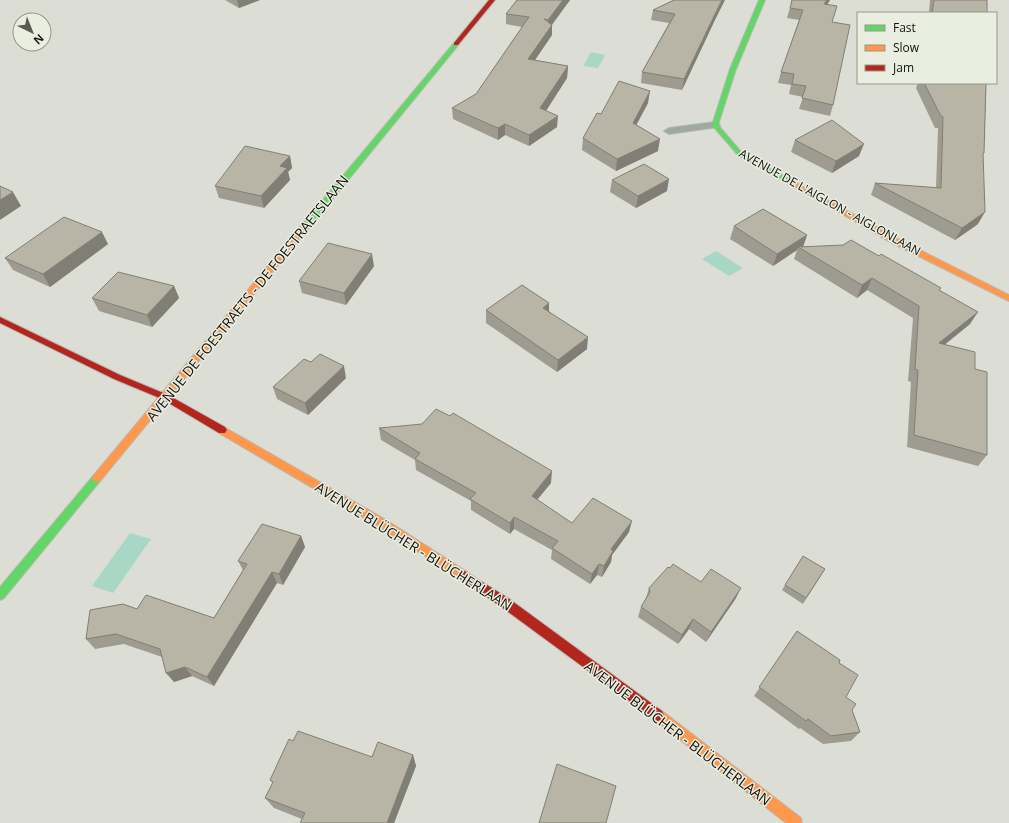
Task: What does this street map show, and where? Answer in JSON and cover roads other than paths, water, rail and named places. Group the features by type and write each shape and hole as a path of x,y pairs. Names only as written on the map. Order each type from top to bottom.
{"street":[{"name":"AVENUE DE FOESTRAETS - DE FOESTRAETSLAAN","path":"0,595 492,0"},
{"path":"714,125 733,69 762,0"},
{"name":"AVENUE DE L'AIGLON - AIGLONLAAN","path":"714,125 740,154 895,240 1009,298"},
{"name":"AVENUE BLÜCHER - BLÜCHERLAAN","path":"0,320 117,376 165,397 382,523 504,602 666,721 796,823"}],"lane":[{"path":"669,132 714,125"}]}
